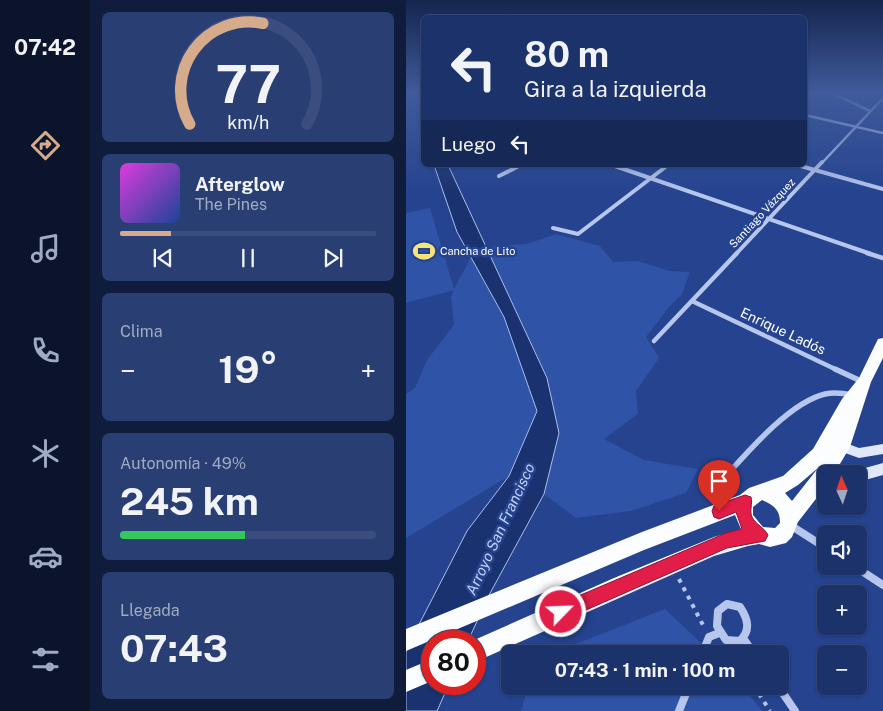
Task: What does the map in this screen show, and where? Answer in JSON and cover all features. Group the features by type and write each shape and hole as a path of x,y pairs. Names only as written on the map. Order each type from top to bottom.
{"highway":[{"path":"406,640 642,541 745,502 752,494 780,487 806,469 835,444 856,410 864,382 883,343"},
{"path":"828,465 847,403 864,382"},
{"path":"486,646 726,541 743,536 760,535 773,538 784,534 790,521 817,491"},
{"path":"764,492 773,494 782,500 788,508 790,521"},
{"path":"745,502 746,520 752,529 760,535"},
{"path":"406,682 421,675"}],"main road":[{"path":"835,444 859,453 883,449"},
{"path":"867,473 883,469"}],"street":[{"name":"Santiago Vázquez","path":"654,341 854,126"},
{"path":"855,126 883,133"},
{"path":"500,176 518,167"},
{"path":"618,167 883,258"},
{"path":"553,228 578,234 665,167"},
{"path":"804,167 883,189"},
{"name":"Enrique Ladós","path":"692,301 864,382"},
{"path":"716,487 781,420 821,395 835,392 853,395"},
{"path":"790,521 817,541"},
{"path":"867,575 883,585"},
{"path":"731,604 743,610 748,620 748,630 740,641 730,641 719,632 716,622 717,613 723,606 731,604"},
{"path":"706,645 709,637 719,632"},
{"path":"743,638 748,645"},
{"path":"679,711 685,695"},
{"path":"784,695 795,711"}],"path":[{"path":"671,564 709,637"},
{"path":"760,695 770,711"}],"shaded area":[{"path":"430,208 454,289 471,257 504,317 537,411 509,476 406,538 406,394 415,388 427,360 454,325 451,297 454,290 406,303 406,213"},
{"path":"556,234 600,246 613,262 638,261 670,271 690,272 682,294 669,307 646,337 659,358 636,391 638,414 604,439 644,460 698,469 686,493 631,511 576,518 544,494 559,433 487,247 527,244"},
{"path":"665,609 703,645 573,645"},
{"path":"526,695 750,695 762,711 521,711"}],"water":[{"name":"Arroyo San Francisco","path":"435,167 449,167 547,378 559,433 544,494 488,597 473,630 421,630 421,695 444,695 437,711 406,711 406,652 409,644 467,531 509,476 537,411 504,317 457,232"}],"place":[{"name":"Cancha de Lito","path":"424,251"}],"route":[{"path":"561,612 726,541 743,536 760,535 752,529 746,520 745,502 719,511"}]}
